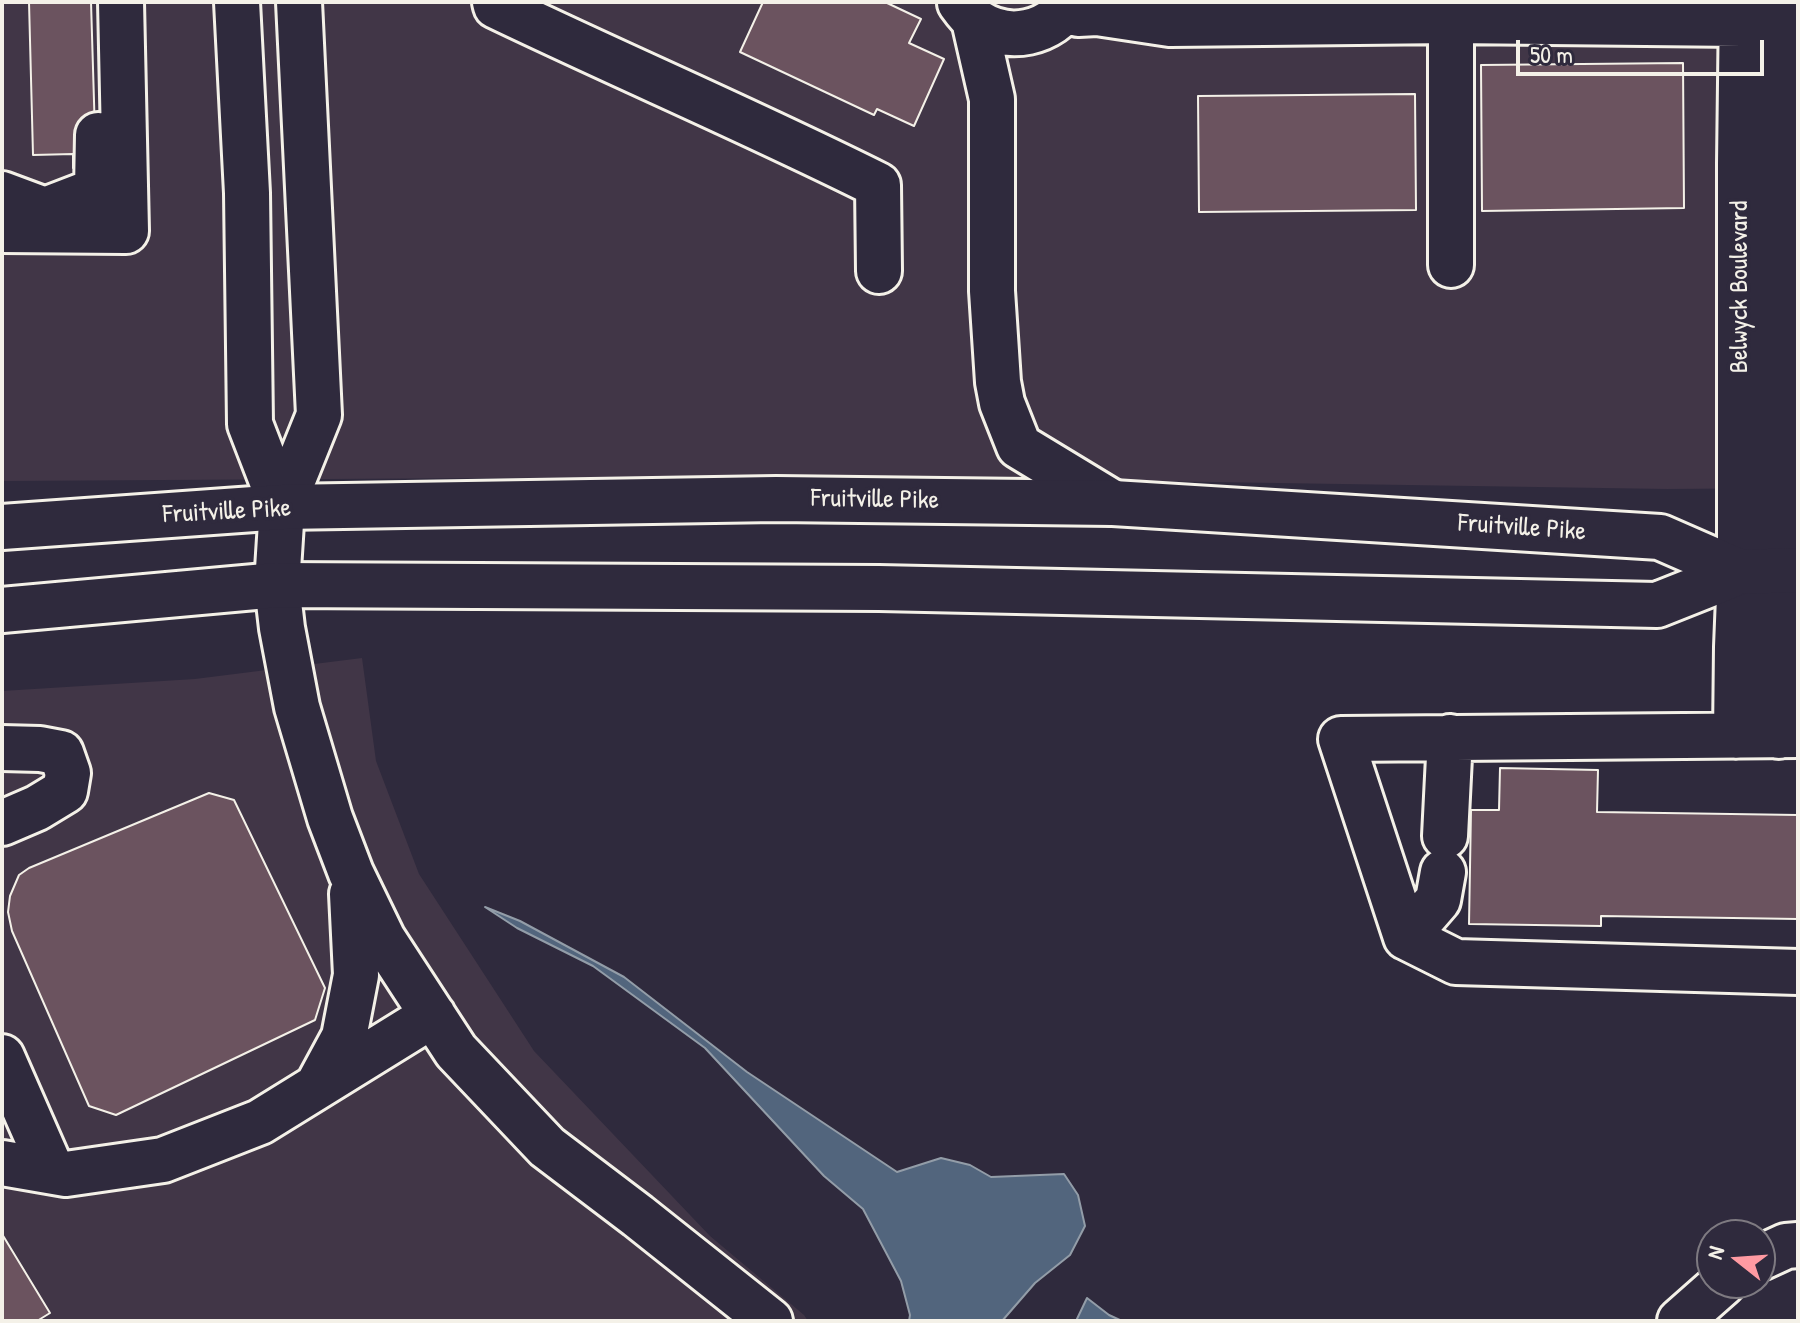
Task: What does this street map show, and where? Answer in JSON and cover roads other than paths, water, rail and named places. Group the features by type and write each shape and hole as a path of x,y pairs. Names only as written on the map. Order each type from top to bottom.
{"main road":[{"path":"2,194 45,210 97,190 99,2"},
{"path":"2,230 126,231 121,2"},
{"path":"237,2 247,193 250,424 282,507"},
{"path":"299,2 319,415 282,507 277,585 297,707 330,818 351,873 383,939 456,1051 547,1147 770,1321"},
{"path":"495,2 496,6 588,50 786,139 878,185 879,271"},
{"path":"967,11 993,31 1014,35 1034,32 1051,23 1068,6 1078,14 1121,10 1170,24 1451,11 1768,15"},
{"path":"967,11 992,99 992,268 998,382 1002,403 1019,446 1113,503"},
{"path":"1451,11 1451,265"},
{"name":"Belwyck Boulevard","path":"1768,15 1740,163 1773,571 1737,647 1771,736"},
{"path":"992,99 1014,35"},
{"name":"Fruitville Pike","path":"2,527 282,507 776,499 1113,503 1660,537 1773,571"},
{"path":"2,610 277,585 879,588 1657,605 1773,571"},
{"path":"1771,736 1341,739 1406,937 1456,962 1798,972"},
{"path":"1406,937 1438,900 1444,854 1450,737"},
{"path":"2,748 61,753 68,773 65,791 37,808 2,823"},
{"path":"316,1087 344,1037 356,975 351,873"},
{"path":"2,1163 66,1174 163,1160 260,1122 433,1015"},
{"path":"2,1057 52,1171"},
{"path":"1776,1251 1798,1245"},
{"path":"1680,1321 1705,1299"}],"water":[{"path":"485,907 520,921 624,977 747,1072 897,1172 941,1158 970,1165 991,1177 1064,1174 1078,1195 1085,1226 1070,1255 1035,1283 1002,1321 909,1321 901,1281 863,1209 824,1176 705,1048 593,966 517,928"},
{"path":"1087,1298 1109,1315 1122,1321 1076,1321"}]}
